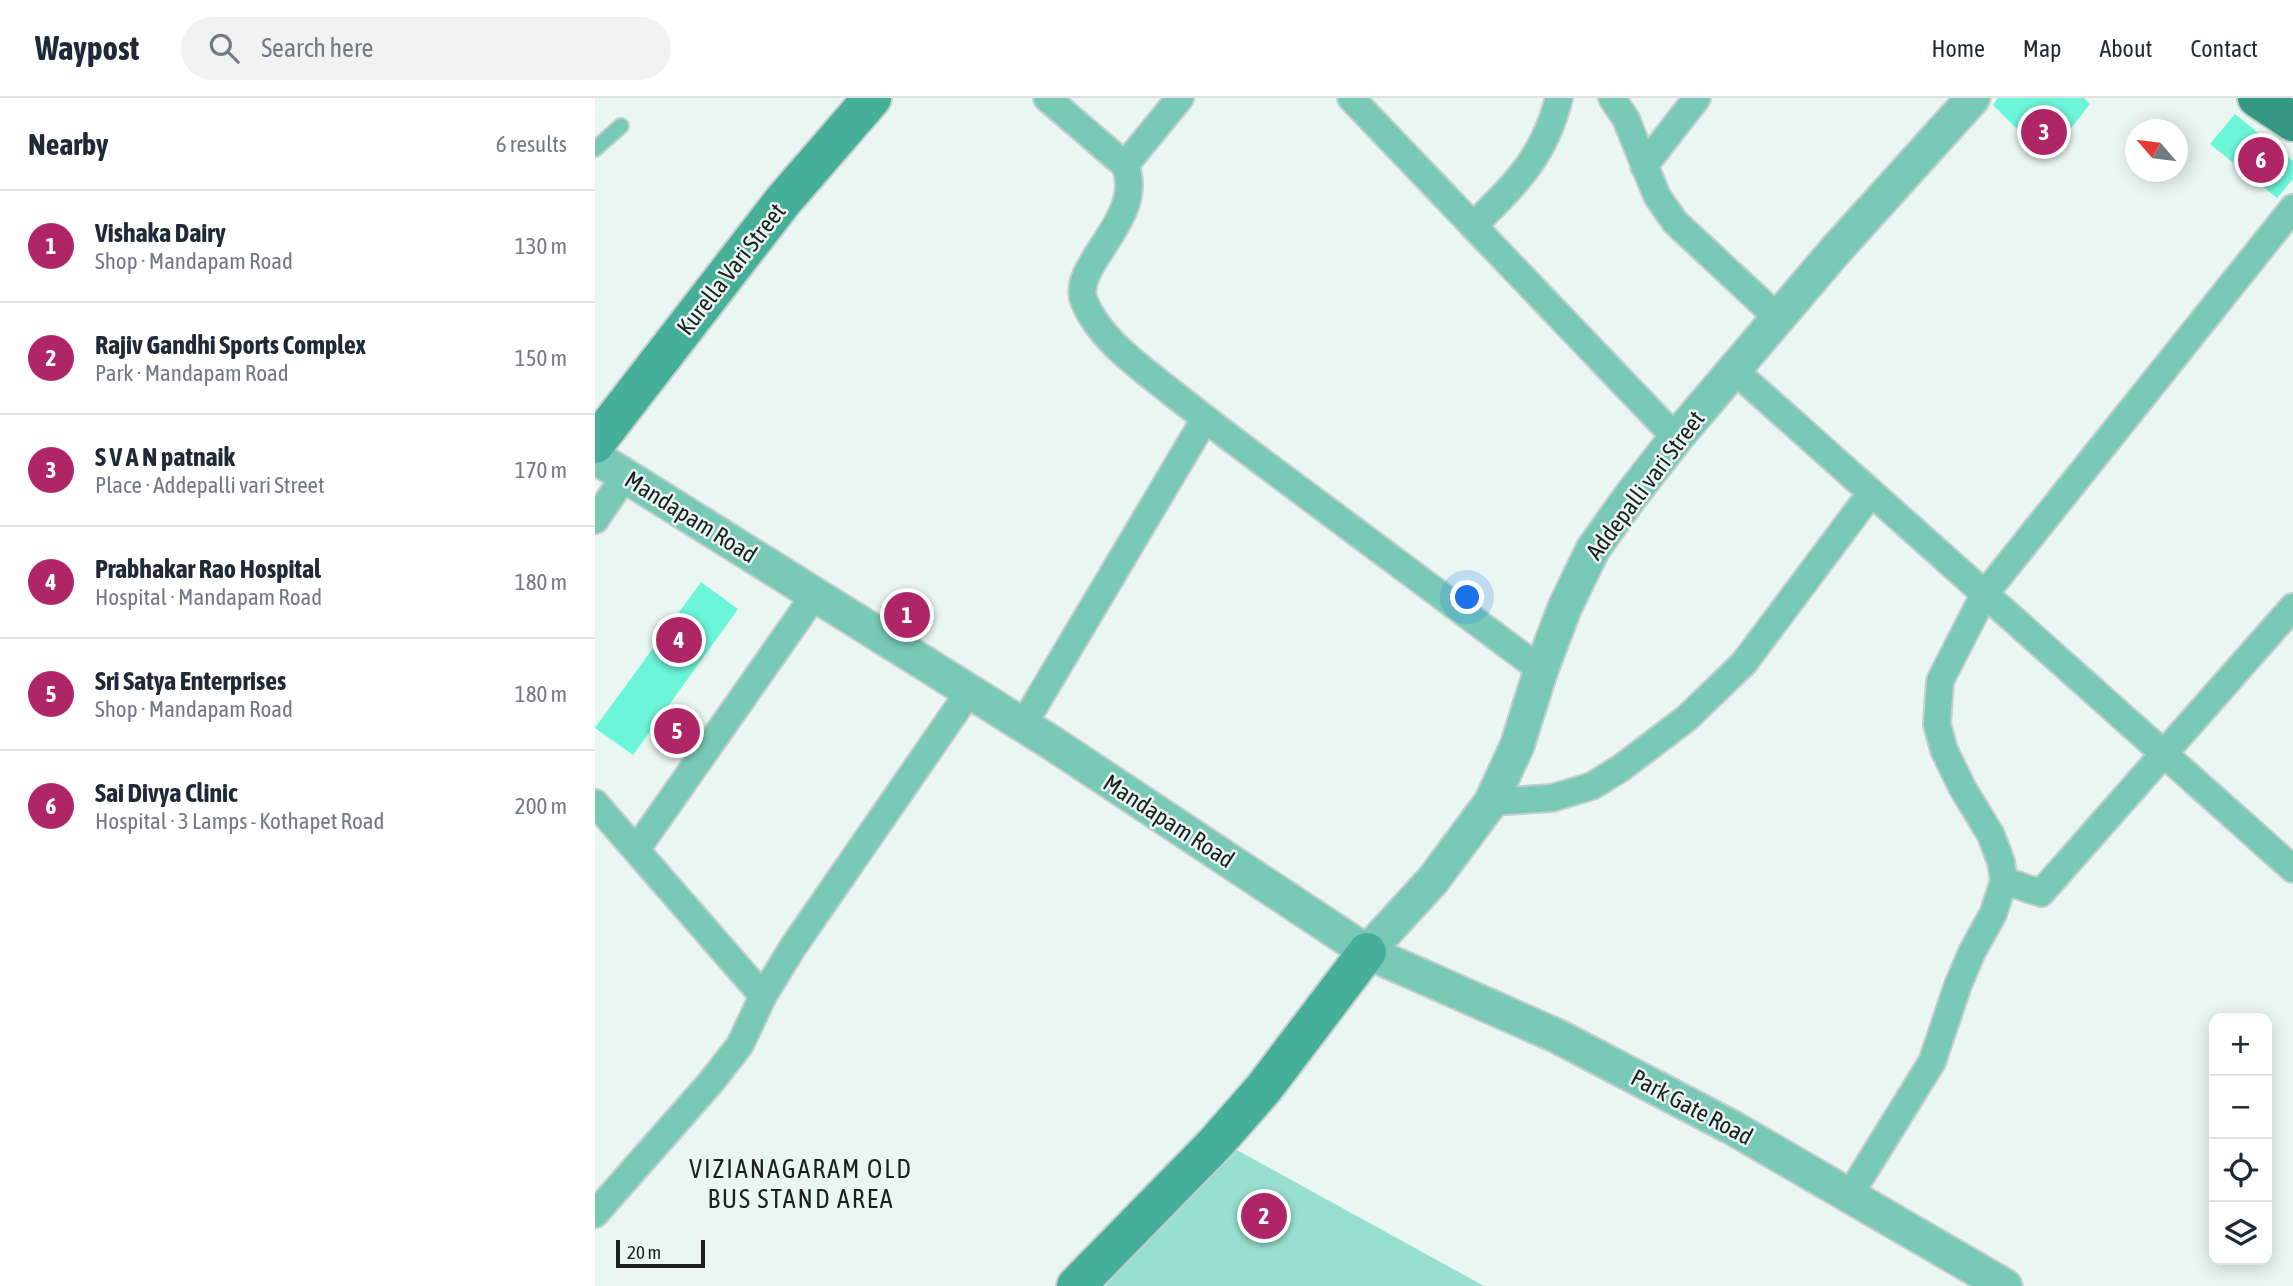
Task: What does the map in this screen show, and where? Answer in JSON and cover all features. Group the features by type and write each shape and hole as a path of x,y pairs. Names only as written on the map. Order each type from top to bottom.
{"main road":[{"name":"Kurella Vari Street","path":"595,444 783,201 872,98"},
{"path":"2257,98 2293,122"},
{"path":"1076,1286 1214,1145 1264,1088 1367,952"}],"street":[{"path":"1047,98 1125,165 1130,178 1130,195 1120,218 1085,278 1083,299 1099,326 1133,362 1205,419 1541,670"},
{"path":"1125,165 1180,98"},
{"path":"1351,98 1676,438"},
{"path":"1473,226 1522,177 1552,124 1559,98"},
{"path":"1612,98 1626,119 1657,195 1675,222 1778,318"},
{"path":"1644,166 1697,98"},
{"name":"Addepalli vari Street","path":"1367,952 1433,880 1491,802 1517,746 1541,670 1565,607 1593,549 1676,438 1778,318 1973,98"},
{"path":"1849,1196 1932,1062 1958,985 1993,914 2004,881 2001,862 1991,835 1944,750 1937,724 1940,681 1984,595 2293,208"},
{"path":"1734,370 2293,869"},
{"path":"1023,725 1205,419"},
{"name":"Mandapam Road","path":"595,457 1023,725 1367,952"},
{"path":"595,520 625,476"},
{"path":"1491,802 1552,798 1592,786 1622,768 1687,718 1744,663 1871,493"},
{"path":"636,850 814,596"},
{"path":"2004,881 2041,894 2293,607"},
{"path":"595,1214 740,1045 763,996 793,947 969,692"},
{"path":"595,803 763,996"},
{"name":"Park Gate Road","path":"1367,952 1557,1036 1733,1128 2005,1286"}],"lane":[{"path":"595,149 621,126"}],"green space":[{"path":"1235,1149 1484,1286 1107,1286"}],"building":[{"path":"1998,98 2084,98 2090,104 2047,159 1993,105"},
{"path":"2235,114 2293,161 2293,179 2277,198 2210,144"},
{"path":"701,582 738,609 633,755 595,728"}],"place":[{"name":"S V A N patnaik","path":"2044,132"},
{"name":"Sai Divya Clinic","path":"2261,160"},
{"name":"Vishaka Dairy","path":"907,615"},
{"name":"Prabhakar Rao Hospital","path":"679,640"},
{"name":"Sri Satya Enterprises","path":"677,731"},
{"name":"Rajiv Gandhi Sports Complex","path":"1264,1216"}],"district":[{"name":"VIZIANAGARAM OLD BUS STAND AREA","path":"801,1184"}]}
